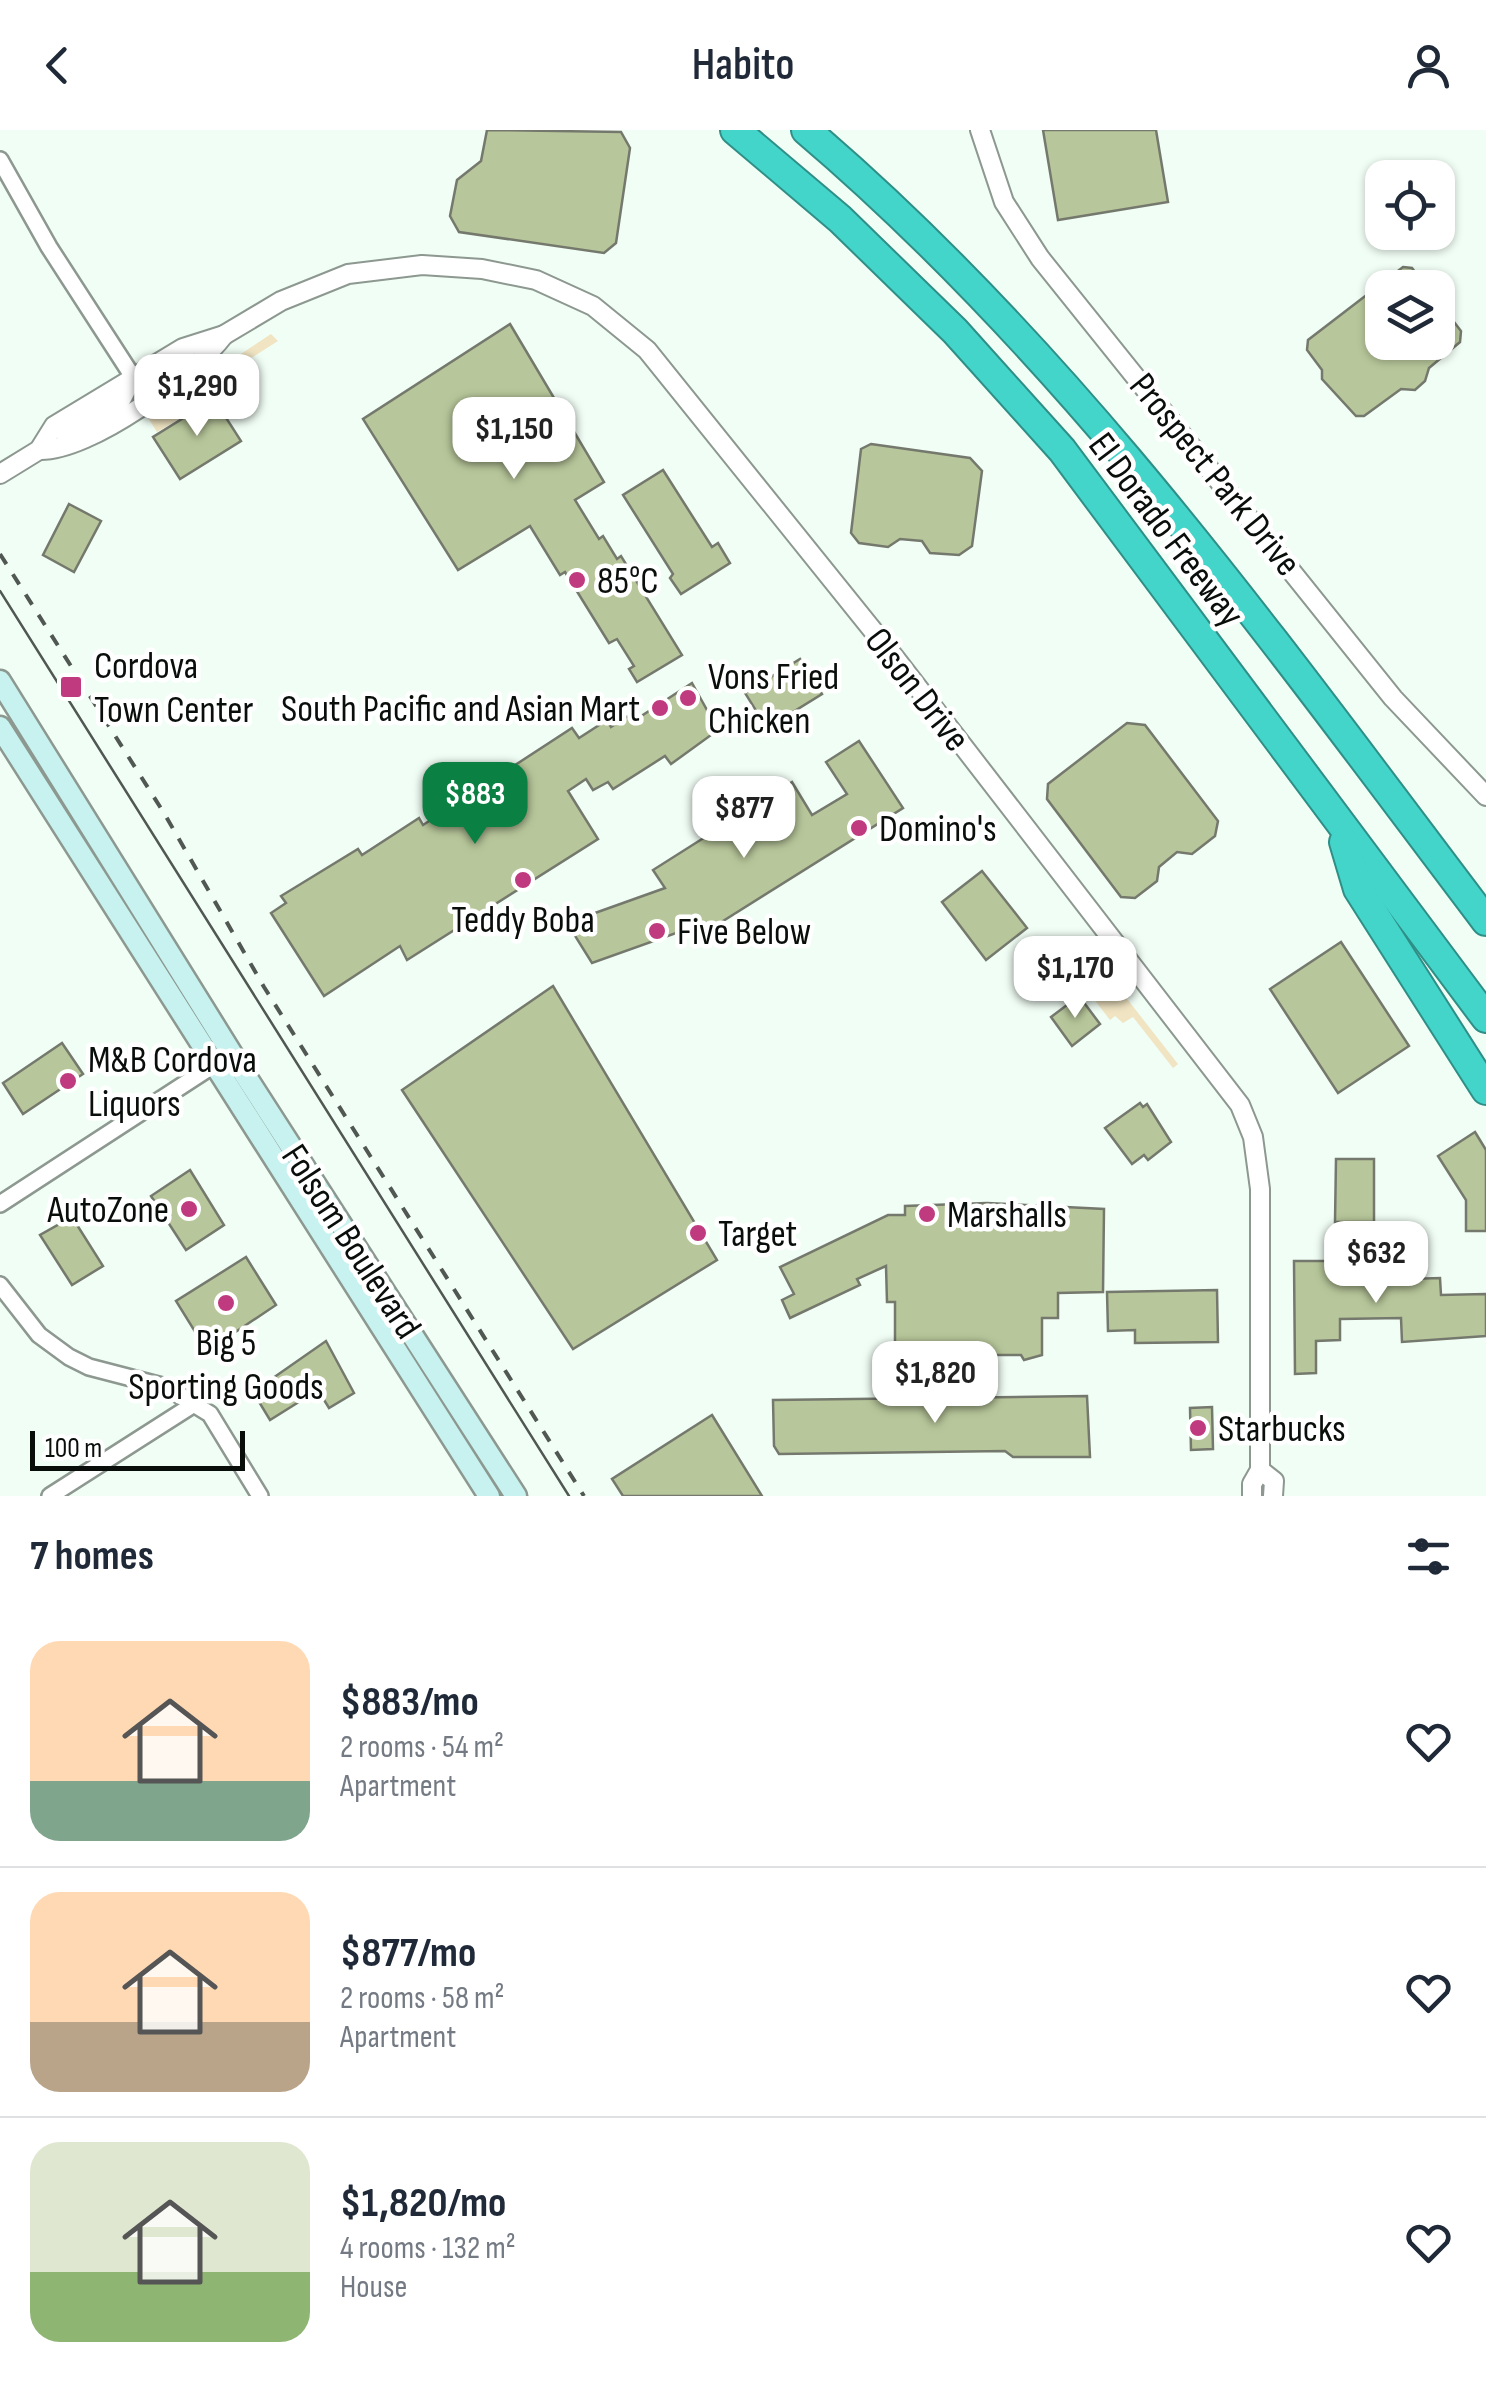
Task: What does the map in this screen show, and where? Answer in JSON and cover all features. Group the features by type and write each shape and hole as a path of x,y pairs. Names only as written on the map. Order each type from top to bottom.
{"highway":[{"name":"El Dorado Freeway","path":"736,130 840,219 917,293 1062,450 1486,1018"},
{"name":"El Dorado Freeway","path":"806,130 880,193 999,310 1084,406 1486,921"},
{"path":"1405,814 1486,895"},
{"path":"1340,826 1358,890 1486,1090"}],"main road":[{"name":"Folsom Boulevard","path":"0,681 149,915 224,1058 489,1496"},
{"name":"Folsom Boulevard","path":"0,726 516,1496"},
{"path":"42,793 66,806 133,912 149,915"}],"street":[{"name":"Prospect Park Drive","path":"980,130 1004,202 1040,258 1393,698 1486,796"},
{"path":"0,160 48,247 133,377 152,380 192,358 206,358"},
{"name":"Olson Drive","path":"0,474 39,450 54,426 183,348 224,336 280,301 348,274 422,265 482,269 536,280 593,306 647,350 894,658 1240,1105 1253,1137 1260,1188 1260,1470 1252,1484 1252,1496"},
{"name":"Olson Drive","path":"60,451 206,358 224,336"},
{"path":"39,450 60,451 68,432 121,400 133,377"},
{"path":"0,1204 224,1058"},
{"path":"0,1284 40,1335 70,1357 100,1370 166,1387 191,1406 210,1414 260,1496"},
{"path":"50,1496 191,1406"},
{"name":"Olson Drive","path":"1260,1470 1274,1481 1274,1496"}],"shaded area":[{"path":"271,334 278,341 221,377 218,382 225,388 216,393 217,397 157,432 147,416"},
{"path":"1099,963 1178,1064 1173,1068 1133,1017 1123,1023 1115,1016 1110,1020 1077,977"}],"building":[{"path":"487,130 621,132 630,148 616,243 604,253 459,232 450,216 457,180 481,161"},
{"path":"1043,130 1156,130 1168,202 1058,220"},
{"path":"1365,296 1365,360 1439,360 1415,390 1401,389 1364,416 1356,416 1322,379 1322,370 1307,350 1308,340"},
{"path":"1455,323 1461,331 1460,342 1455,346"},
{"path":"510,324 604,482 575,500 599,539 603,536 617,559 621,556 682,655 637,682 629,669 634,666 617,639 609,643 565,572 560,575 530,526 458,570 363,419"},
{"path":"214,399 241,441 180,479 153,437"},
{"path":"871,444 970,458 982,471 972,546 959,555 930,553 922,541 900,539 888,547 859,543 851,533 861,449"},
{"path":"663,470 712,547 718,543 730,563 681,594 670,578 673,574 623,495"},
{"path":"69,504 101,521 74,572 43,555"},
{"path":"800,659 822,694 767,728 745,693"},
{"path":"692,683 718,730 671,764 665,756 613,789 608,782 593,790 586,779 568,791 598,839 407,960 400,946 324,996 271,913 286,903 281,896 358,849 362,855 419,818 423,825 572,728 579,738 607,720 611,727 628,716 632,722"},
{"path":"1127,723 1145,725 1218,821 1215,836 1192,854 1177,852 1159,867 1157,881 1135,898 1121,897 1047,799 1048,784"},
{"path":"859,741 903,808 696,938 690,928 592,963 567,923 665,888 653,870 792,782 812,815 847,794 826,762"},
{"path":"982,871 1027,928 986,960 942,902"},
{"path":"1341,942 1409,1046 1338,1093 1270,989"},
{"path":"553,986 717,1260 573,1349 402,1090"},
{"path":"1079,996 1100,1024 1072,1046 1051,1017"},
{"path":"62,1043 83,1074 23,1114 3,1083"},
{"path":"1140,1103 1143,1107 1147,1104 1171,1142 1148,1160 1144,1155 1132,1164 1105,1128"},
{"path":"1475,1132 1486,1150 1486,1231 1466,1231 1466,1200 1438,1156"},
{"path":"1336,1159 1374,1159 1374,1222 1335,1222"},
{"path":"190,1170 224,1225 186,1250 151,1196"},
{"path":"987,1203 1104,1209 1103,1292 1058,1293 1058,1318 1042,1318 1042,1355 1024,1360 1021,1355 942,1355 942,1348 895,1348 895,1302 887,1302 886,1266 857,1279 860,1285 790,1318 782,1300 794,1294 780,1267 888,1215 905,1215 905,1206"},
{"path":"72,1217 103,1266 72,1285 40,1235"},
{"name":"Big 5 Sporting Goods","path":"246,1257 276,1305 207,1351 176,1301"},
{"path":"1294,1261 1343,1261 1343,1268 1407,1267 1408,1279 1440,1278 1441,1295 1486,1294 1486,1336 1402,1342 1401,1318 1340,1319 1340,1340 1316,1341 1316,1373 1295,1374"},
{"path":"1217,1290 1218,1342 1135,1343 1135,1330 1108,1331 1107,1292"},
{"path":"326,1341 354,1393 329,1408 318,1390 270,1420 253,1392"},
{"path":"1087,1396 1090,1457 1013,1457 1005,1451 779,1454 774,1446 773,1400"},
{"path":"1212,1407 1213,1449 1191,1450 1190,1408"},
{"path":"712,1415 762,1496 623,1496 612,1479"}],"tram line":[{"path":"0,591 569,1496"}],"railway":[{"path":"0,554 164,813 264,987 584,1496"}],"place":[{"name":"85°C","path":"577,580"},
{"name":"Cordova Town Center","path":"71,687"},
{"name":"Vons Fried Chicken","path":"688,698"},
{"name":"South Pacific and Asian Mart","path":"660,708"},
{"name":"Domino's","path":"859,828"},
{"name":"Teddy Boba","path":"523,880"},
{"name":"Five Below","path":"657,931"},
{"name":"M&B Cordova Liquors","path":"68,1081"},
{"name":"AutoZone","path":"189,1209"},
{"name":"Marshalls","path":"927,1214"},
{"name":"Target","path":"698,1233"},
{"name":"Big 5 Sporting Goods","path":"226,1303"},
{"name":"Starbucks","path":"1198,1428"}]}
